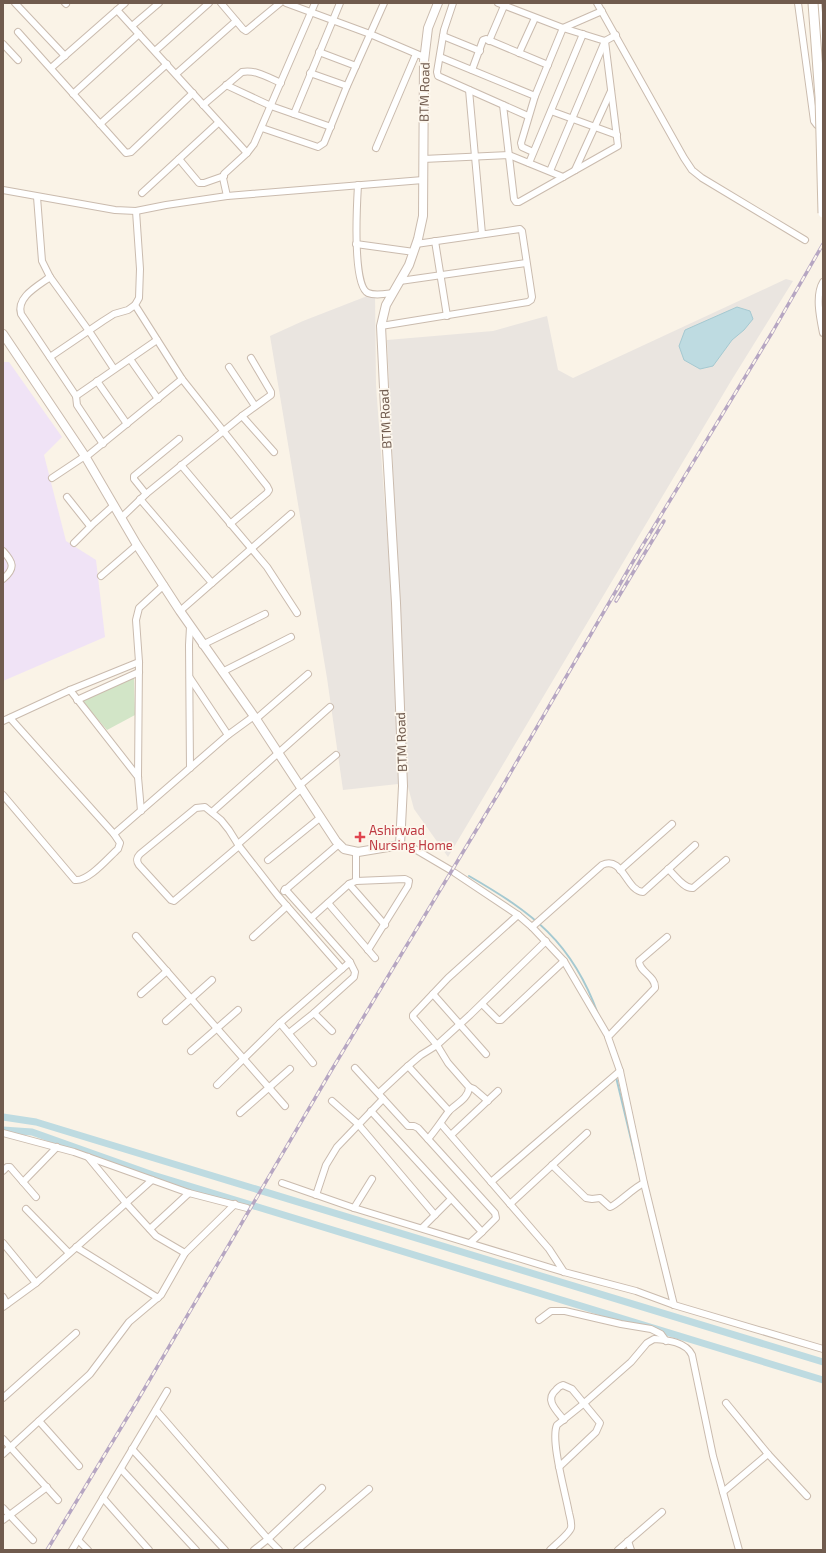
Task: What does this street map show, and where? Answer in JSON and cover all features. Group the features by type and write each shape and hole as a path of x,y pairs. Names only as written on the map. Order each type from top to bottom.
{"main road":[{"path":"813,3 820,97 823,212"}],"street":[{"path":"15,3 65,56"},
{"path":"51,68 125,3"},
{"path":"132,26 160,3"},
{"path":"155,51 209,3"},
{"path":"221,3 243,30 246,31 280,3"},
{"path":"286,3 370,34 420,56 376,148"},
{"path":"227,196 224,176 226,171 254,144 315,3"},
{"path":"294,114 340,3"},
{"path":"262,128 318,147 324,143 383,4 376,3"},
{"path":"453,3 443,36 437,72 438,76 528,116"},
{"path":"598,3 692,170 702,178 805,240"},
{"path":"798,3 814,121 817,125 823,126"},
{"path":"818,3 823,53"},
{"name":"BTM Road","path":"400,845 403,786 396,603 381,326 386,305 409,265 423,216 424,159 420,56 436,4"},
{"path":"489,41 501,4 512,6 535,18 563,28 605,41"},
{"path":"117,10 246,153"},
{"path":"534,152 521,145 528,116 535,96 563,28 602,11"},
{"path":"519,53 535,18"},
{"path":"176,74 236,21"},
{"path":"18,32 124,152 128,153 193,93"},
{"path":"73,94 139,34"},
{"path":"529,163 584,34"},
{"path":"550,171 605,41 616,35"},
{"path":"443,36 480,51"},
{"path":"472,70 483,40 489,41 548,65"},
{"path":"503,105 514,199 516,202 519,202 618,146 619,143 605,41"},
{"path":"3,44 18,60"},
{"path":"319,52 356,66"},
{"path":"440,57 535,96"},
{"path":"100,124 167,64"},
{"path":"203,105 237,75 248,70 281,83"},
{"path":"310,73 347,86"},
{"path":"226,85 271,106 331,127"},
{"path":"469,90 482,234"},
{"path":"575,170 611,91"},
{"path":"551,111 617,135"},
{"path":"142,193 218,123"},
{"path":"424,159 509,156 563,176"},
{"path":"178,159 199,183 204,183 224,176"},
{"path":"3,190 115,210 136,211 227,196 423,180"},
{"path":"358,185 356,244 361,286 367,293 392,293"},
{"path":"37,197 42,261 50,277 114,369"},
{"path":"50,357 114,314 128,310 135,305 140,298 136,211"},
{"path":"356,244 415,248 435,241 520,229 522,231 532,297 528,302 381,326"},
{"path":"435,241 447,316"},
{"path":"400,280 526,263"},
{"path":"50,277 25,296 20,302 21,314 76,396 77,405 103,444"},
{"path":"823,282 819,296 820,320 823,333"},
{"path":"135,305 182,379 268,486 269,490 267,493 230,524"},
{"path":"4,336 86,457 137,545 190,627 255,717 339,844 344,849 356,851 400,845 413,848 536,924 546,941 564,961 608,1036 620,1071 644,1184 674,1305"},
{"path":"76,396 157,340"},
{"path":"121,518 140,499 181,465 242,416 269,397 271,392 251,358"},
{"path":"130,359 158,399"},
{"path":"229,367 255,406"},
{"path":"52,478 86,457 182,379"},
{"path":"97,381 127,424"},
{"path":"242,416 274,452"},
{"path":"146,494 136,482 134,476 179,439"},
{"path":"181,465 267,567 297,614"},
{"path":"67,497 90,526"},
{"path":"140,499 212,583"},
{"path":"74,543 90,526 114,506"},
{"path":"180,611 291,514"},
{"path":"102,576 137,545"},
{"path":"3,551 11,560 12,567 9,574 3,579"},
{"path":"141,811 138,777 139,662 136,620 138,608 164,585"},
{"path":"202,644 265,614"},
{"path":"190,627 190,768"},
{"path":"222,672 291,637"},
{"path":"3,721 70,690 139,662"},
{"path":"77,700 139,672"},
{"path":"114,834 228,735 255,717 308,674"},
{"path":"190,678 228,735"},
{"path":"70,690 138,777"},
{"path":"212,812 330,707"},
{"path":"3,795 75,880 80,881 87,877 118,849 120,843 114,834 10,718"},
{"path":"336,754 239,845 174,901 171,900 139,865 137,857 196,808 205,807 212,812 229,830 239,845 278,896 342,969"},
{"path":"268,860 320,817"},
{"path":"620,870 672,824"},
{"path":"278,896 339,844"},
{"path":"536,924 602,865 612,863 620,870 636,890 640,892 645,890 694,845"},
{"path":"356,851 356,881"},
{"path":"668,868 686,886 693,888 726,860"},
{"path":"311,918 349,884 356,881 405,879 409,881 408,886 385,925 368,950"},
{"path":"349,884 385,925"},
{"path":"285,889 350,962 355,972 354,977 289,1034"},
{"path":"328,903 375,958"},
{"path":"253,937 287,906"},
{"path":"488,1101 474,1088 469,1087 448,1063 437,1045 413,1017 416,1011 448,978 518,914"},
{"path":"136,936 285,1106"},
{"path":"608,1036 655,988 653,980 640,966 639,961 667,937"},
{"path":"379,1093 408,1066 437,1045 482,1004 546,941"},
{"path":"482,1004 498,1020 501,1020 564,961"},
{"path":"216,1085 280,1023 350,962"},
{"path":"141,994 167,971"},
{"path":"166,1021 212,980"},
{"path":"432,994 486,1054"},
{"path":"191,1051 238,1010"},
{"path":"314,1013 332,1031"},
{"path":"280,1023 314,1063"},
{"path":"408,1066 450,1111"},
{"path":"355,1068 408,1126 416,1126 496,1214 496,1218 470,1243"},
{"path":"240,1113 290,1070"},
{"path":"492,1182 620,1071"},
{"path":"428,1139 450,1111 466,1095 469,1087"},
{"path":"451,1135 498,1091"},
{"path":"316,1195 326,1165 337,1147 383,1099"},
{"path":"332,1101 358,1124 435,1215"},
{"path":"371,1111 482,1232"},
{"path":"441,1124 549,1249 564,1272"},
{"path":"3,1133 88,1157 189,1193 247,1208"},
{"path":"510,1204 587,1133"},
{"path":"23,1182 56,1147"},
{"path":"88,1157 126,1203 156,1236 185,1253"},
{"path":"552,1165 586,1198 592,1200 600,1198 610,1207 614,1206 624,1196 644,1184"},
{"path":"3,1171 10,1167 36,1197"},
{"path":"354,1208 372,1179"},
{"path":"3,1297 5,1306 36,1283 152,1180"},
{"path":"282,1183 354,1208 564,1272 636,1291 674,1305 823,1349"},
{"path":"150,1230 189,1193"},
{"path":"422,1228 451,1199"},
{"path":"3,1454 90,1374 129,1322 161,1295 185,1253 235,1204"},
{"path":"26,1209 69,1254"},
{"path":"3,1244 36,1283"},
{"path":"76,1247 158,1298"},
{"path":"539,1320 551,1311 565,1311 651,1330 661,1334 666,1341"},
{"path":"3,1398 76,1333"},
{"path":"550,1550 570,1531 571,1526 560,1467 555,1430 557,1426 631,1362 651,1340 659,1339 684,1345 689,1348 692,1355 713,1456 739,1550"},
{"path":"560,1467 600,1426 597,1419 572,1389 561,1385 552,1393 550,1397 553,1406 564,1420"},
{"path":"72,1550 167,1391"},
{"path":"726,1403 768,1454 807,1496"},
{"path":"156,1410 279,1550"},
{"path":"39,1421 79,1466"},
{"path":"3,1439 58,1500"},
{"path":"132,1449 225,1550"},
{"path":"723,1492 768,1454"},
{"path":"121,1468 196,1550"},
{"path":"3,1520 9,1514 47,1487"},
{"path":"254,1550 268,1539 322,1488"},
{"path":"297,1550 369,1489"},
{"path":"103,1498 149,1550"},
{"path":"3,1508 33,1540"},
{"path":"618,1550 662,1512"},
{"path":"78,1540 88,1550"},
{"path":"628,1541 631,1550"}],"shaded area":[{"path":"786,279 793,281 731,381 448,857 414,809 408,787 387,340 493,331 547,316 558,370 573,378"},
{"path":"375,293 376,385 393,615 398,784 343,790 327,678 270,336 303,321"},
{"path":"3,362 9,362 62,437 44,455 66,541 96,560 105,637 3,681"}],"green space":[{"path":"134,678 135,715 107,730 82,701"}],"water":[{"path":"737,307 750,311 753,319 744,330 732,340 713,366 700,369 684,360 679,346 685,330"}],"waterway":[{"path":"469,876 531,917 563,948 576,967 588,989 598,1014"},
{"path":"616,1077 636,1160"},
{"path":"3,1117 36,1122 823,1362"},
{"path":"3,1130 32,1132 153,1175 823,1380"}],"railway":[{"path":"47,1550 136,1403 331,1071 501,789 638,553 773,331 823,244"},
{"path":"616,601 664,521"}],"place":[{"name":"Ashirwad Nursing Home","path":"360,837"}]}
